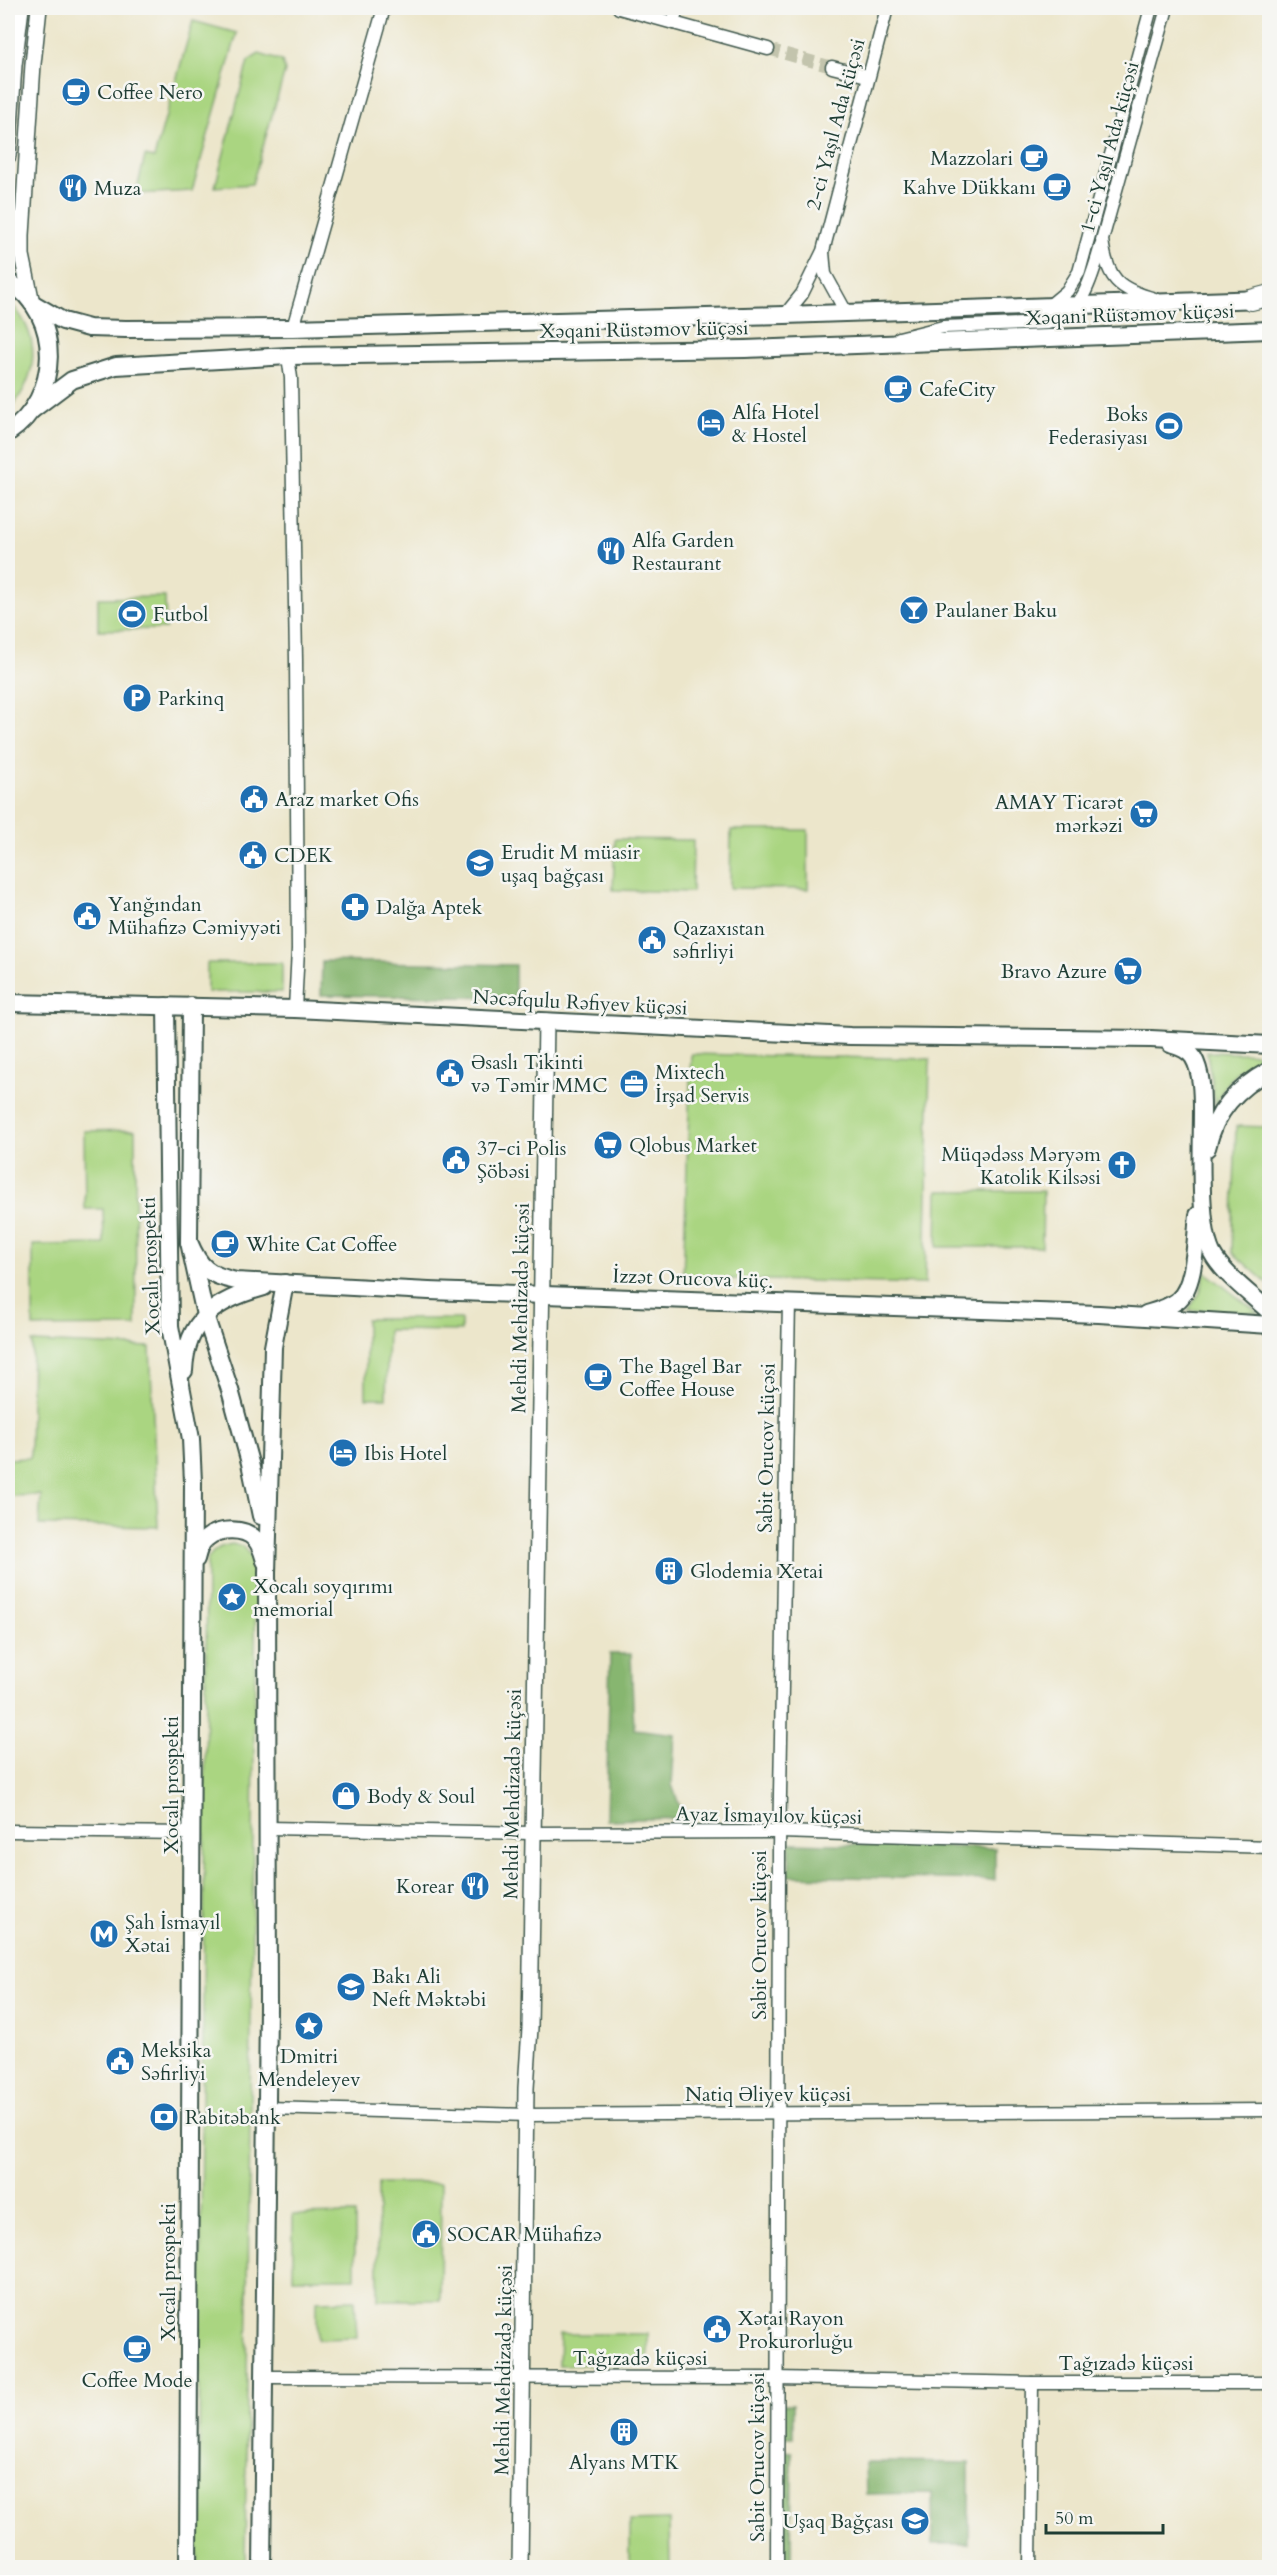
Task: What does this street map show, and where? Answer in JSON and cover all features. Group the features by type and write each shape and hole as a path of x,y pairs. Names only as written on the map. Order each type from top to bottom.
{"main road":[{"path":"8,281 32,303 63,321 89,328 293,328 847,314 1263,298"},
{"path":"32,303 45,328 50,357 45,385 32,411"},
{"name":"Xəqani Rüstəmov küçəsi","path":"8,433 72,380 116,366 288,356 745,349 1269,330"},
{"name":"Nəcəfqulu Rəfiyev küçəsi","path":"8,1003 296,1009 850,1036 1151,1039"},
{"name":"Xocalı prospekti","path":"166,1006 170,1326 191,1439 193,1571 188,2568"},
{"name":"Xocalı prospekti","path":"191,1006 189,1242 205,1315 230,1389 250,1462 261,1514 267,1574"},
{"path":"1151,1039 1269,1045"},
{"path":"1151,1039 1183,1048 1192,1055 1197,1065 1202,1103 1202,1180 1207,1239 1219,1264 1269,1312"},
{"path":"1138,1317 1158,1311 1177,1301 1185,1292 1190,1281 1208,1144 1215,1124 1224,1106 1252,1080 1269,1070"},
{"name":"İzzət Orucova küç.","path":"189,1242 197,1262 207,1272 236,1281 429,1292 789,1302 1099,1314 1269,1325"},
{"path":"183,1388 187,1345 205,1315 221,1302 240,1294 285,1283"},
{"name":"Xocalı prospekti","path":"262,2568 267,2108 267,1574 273,1347 285,1283"},
{"path":"170,1326 205,1315"},
{"path":"193,1571 196,1556 205,1539 213,1534 234,1530 247,1533 255,1539 261,1548 267,1574"}],"street":[{"path":"8,156 14,65 21,8"},
{"path":"32,303 22,255 22,235 33,64 39,8"},
{"path":"293,328 384,8"},
{"path":"618,8 768,49"},
{"path":"673,23 677,8"},
{"name":"2-ci Yaşıl Ada küçəsi","path":"785,315 802,294 823,251 867,76 887,8"},
{"name":"1-ci Yaşıl Ada küçəsi","path":"1049,306 1067,291 1079,272 1151,8"},
{"name":"1-ci Yaşıl Ada küçəsi","path":"1161,301 1134,294 1115,281 1105,258 1102,240 1167,8"},
{"path":"8,85 14,65"},
{"path":"832,67 867,76"},
{"path":"875,344 943,327 1048,323 1068,315 1078,305 1089,282 1102,240"},
{"name":"2-ci Yaşıl Ada küçəsi","path":"823,251 825,274 847,314"},
{"path":"288,356 291,378 296,638 298,949 296,1009"},
{"name":"Mehdi Mehdizadə küçəsi","path":"520,2568 528,2115 526,2088 546,1021"},
{"name":"Sabit Orucov küçəsi","path":"777,2568 777,2114 789,1302"},
{"name":"Ayaz İsmayılov küçəsi","path":"268,1828 532,1833 780,1832 1269,1847"},
{"path":"8,1831 191,1833"},
{"name":"Natiq Əliyev küçəsi","path":"267,2108 528,2115 1269,2110"},
{"name":"Tağızadə küçəsi","path":"263,2377 776,2378 1032,2383 1269,2383"},
{"path":"1030,2568 1032,2383"}],"green space":[{"path":"193,21 237,33 192,191 136,194 145,156 154,158"},
{"path":"259,54 282,61 285,71 252,184 215,187 248,61"},
{"path":"8,300 27,328 32,342 33,356 26,384 8,412"},
{"name":"Futbol","path":"165,597 166,629 98,630 98,598"},
{"path":"731,830 808,830 808,889 730,888"},
{"path":"615,839 693,840 692,892 613,890"},
{"path":"322,961 515,965 515,998 321,995"},
{"path":"207,963 282,963 282,992 207,992"},
{"path":"1207,1052 1268,1054 1248,1064 1235,1074 1225,1086 1215,1105"},
{"path":"691,1054 930,1059 925,1284 683,1278"},
{"path":"1236,1126 1269,1127 1269,1285 1232,1252"},
{"path":"135,1130 136,1326 33,1327 33,1245 104,1244 103,1209 85,1209 84,1131"},
{"path":"938,1191 1043,1191 1042,1247 937,1247"},
{"path":"1205,1272 1258,1313 1188,1310 1200,1293"},
{"path":"366,1319 461,1319 461,1331 388,1330 386,1398 366,1398"},
{"path":"32,1342 150,1347 158,1527 39,1525 41,1495 8,1496 8,1459 30,1458"},
{"path":"232,1544 242,1546 256,1562 245,2567 198,2568 207,1561 217,1549"},
{"path":"610,1654 631,1654 634,1729 675,1734 672,1785 684,1818 606,1820"},
{"path":"790,1843 995,1848 995,1880 789,1876"},
{"path":"378,2183 441,2183 440,2300 378,2300"},
{"path":"355,2214 355,2278 293,2278 293,2215"},
{"path":"355,2300 357,2338 317,2339 317,2301"},
{"path":"560,2334 648,2334 648,2366 559,2365"},
{"path":"780,2404 793,2404 793,2438 780,2438"},
{"path":"780,2451 792,2452 791,2567 780,2567"},
{"path":"865,2462 969,2463 969,2544 933,2544 932,2493 866,2494"},
{"path":"669,2520 670,2567 630,2567 630,2521"}],"tunnel":[{"path":"768,49 832,67"}],"place":[{"name":"Coffee Nero","path":"76,92"},
{"name":"Mazzolari","path":"1034,158"},
{"name":"Kahve Dükkanı","path":"1057,187"},
{"name":"Muza","path":"73,188"},
{"name":"CafeCity","path":"898,389"},
{"name":"Alfa Hotel & Hostel","path":"711,423"},
{"name":"Boks Federasiyası","path":"1169,426"},
{"name":"Alfa Garden Restaurant","path":"611,551"},
{"name":"Paulaner Baku","path":"914,610"},
{"name":"Futbol","path":"132,614"},
{"name":"Parkinq","path":"137,698"},
{"name":"Araz market Ofis","path":"254,799"},
{"name":"AMAY Ticarət mərkəzi","path":"1144,814"},
{"name":"CDEK","path":"253,855"},
{"name":"Erudit M müasir uşaq bağçası","path":"480,863"},
{"name":"Dalğa Aptek","path":"355,907"},
{"name":"Yanğından Mühafizə Cəmiyyəti","path":"87,916"},
{"name":"Qazaxıstan səfirliyi","path":"652,940"},
{"name":"Bravo Azure","path":"1128,971"},
{"name":"Əsaslı Tikinti və Təmir MMC","path":"450,1073"},
{"name":"Mixtech İrşad Servis","path":"634,1084"},
{"name":"Qlobus Market","path":"608,1145"},
{"name":"37-ci Polis Şöbəsi","path":"456,1160"},
{"name":"Müqədəss Məryəm Katolik Kilsəsi","path":"1122,1165"},
{"name":"White Cat Coffee","path":"225,1244"},
{"name":"The Bagel Bar Coffee House","path":"598,1377"},
{"name":"Ibis Hotel","path":"343,1453"},
{"name":"Glodemia Xetai","path":"669,1571"},
{"name":"Xocalı soyqırımı memorial","path":"232,1597"},
{"name":"Body & Soul","path":"346,1796"},
{"name":"Korear","path":"475,1886"},
{"name":"Şah İsmayıl Xətai","path":"104,1934"},
{"name":"Bakı Ali Neft Məktəbi","path":"351,1987"},
{"name":"Dmitri Mendeleyev","path":"309,2026"},
{"name":"Meksika Səfirliyi","path":"120,2061"},
{"name":"Rabitəbank","path":"164,2117"},
{"name":"SOCAR Mühafizə","path":"426,2234"},
{"name":"Xətai Rayon Prokurorluğu","path":"717,2329"},
{"name":"Coffee Mode","path":"137,2349"},
{"name":"Alyans MTK","path":"624,2432"},
{"name":"Uşaq Bağçası","path":"915,2521"}]}
